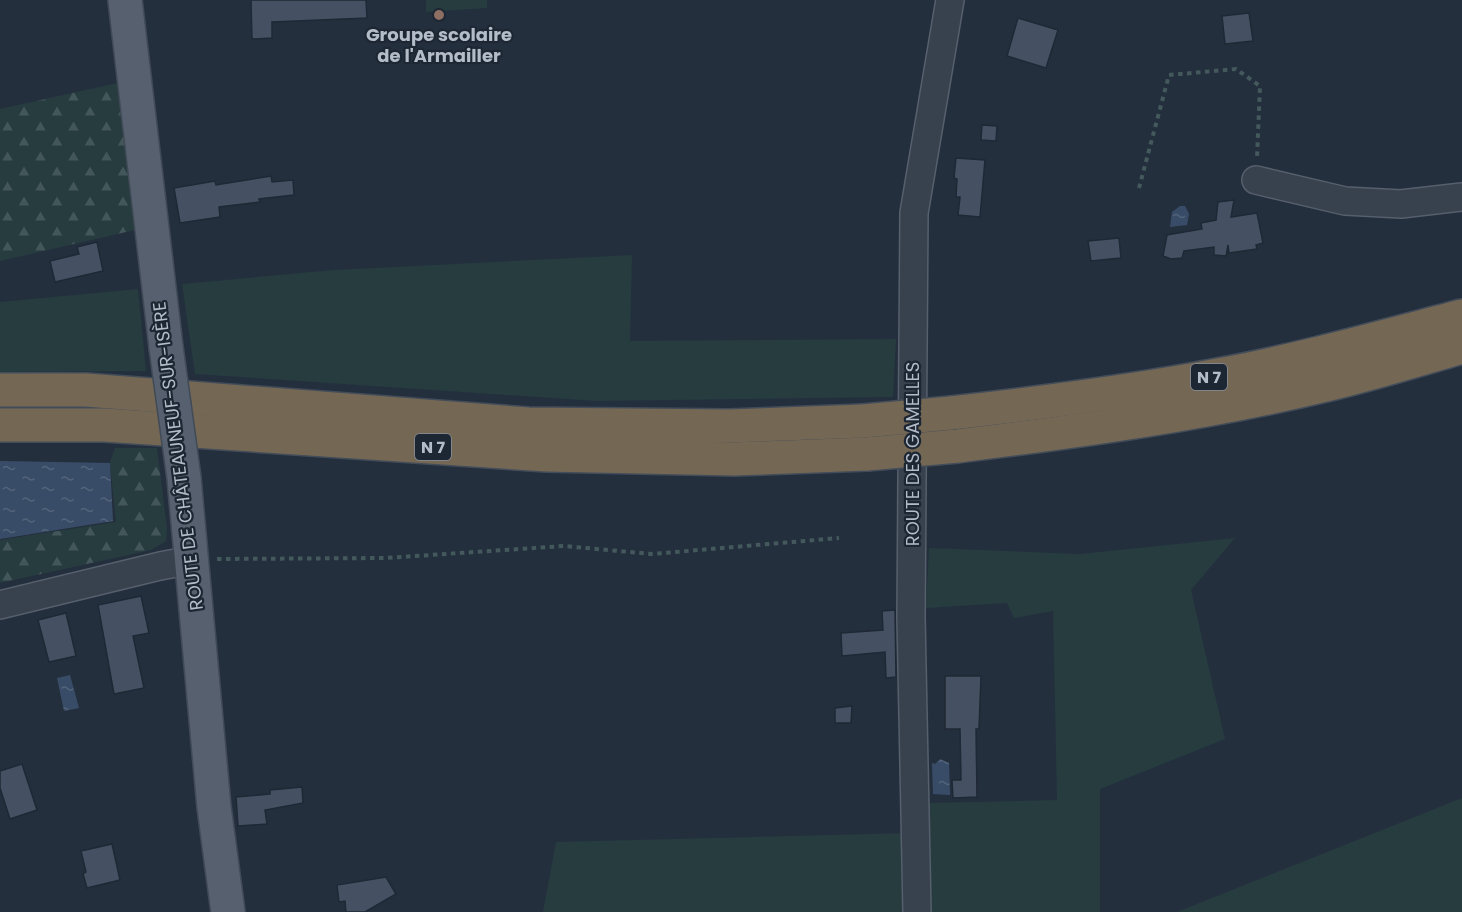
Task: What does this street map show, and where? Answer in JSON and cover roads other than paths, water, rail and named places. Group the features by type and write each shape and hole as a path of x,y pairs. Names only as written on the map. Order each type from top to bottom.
{"highway":[{"name":"N 7","path":"0,390 86,390 528,424 730,426 863,421 1068,400 1218,375 1312,355 1462,316"},
{"name":"N 7","path":"0,425 116,426 547,455 734,459 867,454 1075,432 1222,407 1326,384 1462,347"}],"main road":[{"name":"ROUTE DE CHÂTEAUNEUF-SUR-ISÈRE","path":"125,0 166,347 184,478 212,795 228,912"}],"street":[{"name":"ROUTE DES GAMELLES","path":"916,912 915,730 911,617 914,213 950,0"},
{"path":"1256,180 1345,201 1401,204 1462,197"},
{"path":"0,605 192,560"}],"water":[{"path":"1180,206 1185,206 1189,214 1187,225 1170,227 1172,212"},
{"path":"0,461 110,463 113,521 0,539"},
{"path":"70,675 79,708 64,711 57,678"},
{"path":"940,759 949,763 950,795 933,794 932,763 935,764"}],"place":[{"name":"Groupe scolaire de l'Armailler","path":"439,15"}]}
